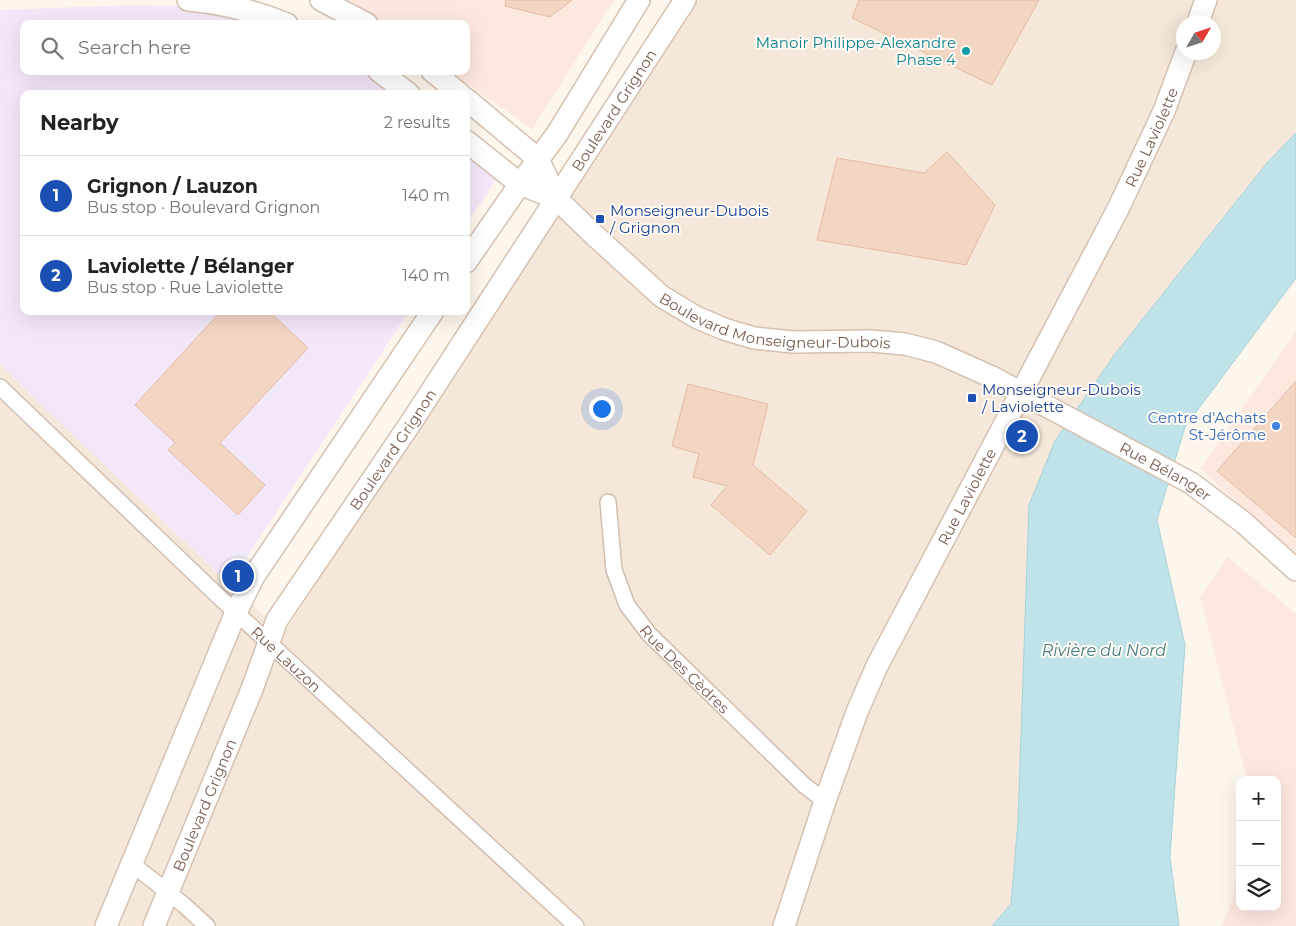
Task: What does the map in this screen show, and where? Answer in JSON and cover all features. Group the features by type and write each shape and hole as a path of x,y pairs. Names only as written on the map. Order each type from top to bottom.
{"street":[{"path":"188,0 215,2 277,20"},
{"path":"321,0 359,20"},
{"path":"470,256 557,134 639,0"},
{"name":"Boulevard Grignon","path":"154,926 252,689 268,642 278,620 412,421 685,0"},
{"path":"1201,15 1206,0"},
{"name":"Rue Laviolette","path":"784,926 825,801 857,712 877,666 1118,209 1164,111 1183,60"},
{"path":"384,75 404,90"},
{"path":"437,75 455,90"},
{"name":"Boulevard Monseigneur-Dubois","path":"470,102 520,142 538,159 557,200"},
{"name":"Boulevard Monseigneur-Dubois","path":"470,144 520,184 557,200 661,296 724,329 754,338 793,342 871,341 905,344 936,352 958,361 1021,393"},
{"path":"106,926 236,612 254,576 430,315"},
{"name":"Rue Lauzon","path":"2,392 268,642 576,926"},
{"name":"Rue Bélanger","path":"1021,393 1190,484 1244,523 1296,570"},
{"name":"Rue Des Cèdres","path":"608,502 614,570 627,605 649,634 805,786 825,801"},
{"path":"132,864 207,926"}],"shaded area":[{"path":"345,0 614,0 532,129 455,75 470,75 470,20 375,20"},
{"path":"698,0 1296,0 1296,133 1267,163 1018,822 1011,904 992,926 0,926 0,365 229,584 284,633"},
{"path":"134,5 238,7 269,20 20,20 20,75 369,75 388,90 20,90 20,315 406,315 229,584 0,365 0,10"},
{"path":"470,155 498,177 470,219"},
{"path":"1296,331 1296,555 1200,469"},
{"path":"1228,557 1296,614 1296,926 1221,926 1233,900 1236,876 1236,911 1281,911 1281,776 1246,776 1200,597"}],"water":[{"name":"Rivière du Nord","path":"1296,133 1296,278 1185,427 1157,520 1185,645 1170,857 1179,926 992,926 1011,904 1018,822 1029,505 1055,441 1115,354 1267,163"}],"building":[{"path":"506,0 572,0 550,17 505,6"},
{"name":"Manoir Philippe-Alexandre Phase 4","path":"859,0 1039,0 992,85 852,18"},
{"path":"947,152 995,205 966,265 817,240 837,158 924,173"},
{"path":"217,315 273,315 308,348 220,443 265,485 238,515 168,450 175,443 135,405"},
{"name":"Centre d'Achats St-Jérôme","path":"1296,381 1296,538 1217,471"},
{"path":"688,384 768,404 753,465 807,511 770,555 711,505 727,486 693,477 699,454 672,446"}],"place":[{"name":"Manoir Philippe-Alexandre Phase 4","path":"966,51"},
{"name":"Monseigneur-Dubois / Grignon","path":"600,219"},
{"name":"Monseigneur-Dubois / Laviolette","path":"972,398"},
{"name":"Centre d'Achats St-Jérôme","path":"1276,426"},
{"name":"Laviolette / Bélanger","path":"1022,436"},
{"name":"Grignon / Lauzon","path":"238,576"}]}
